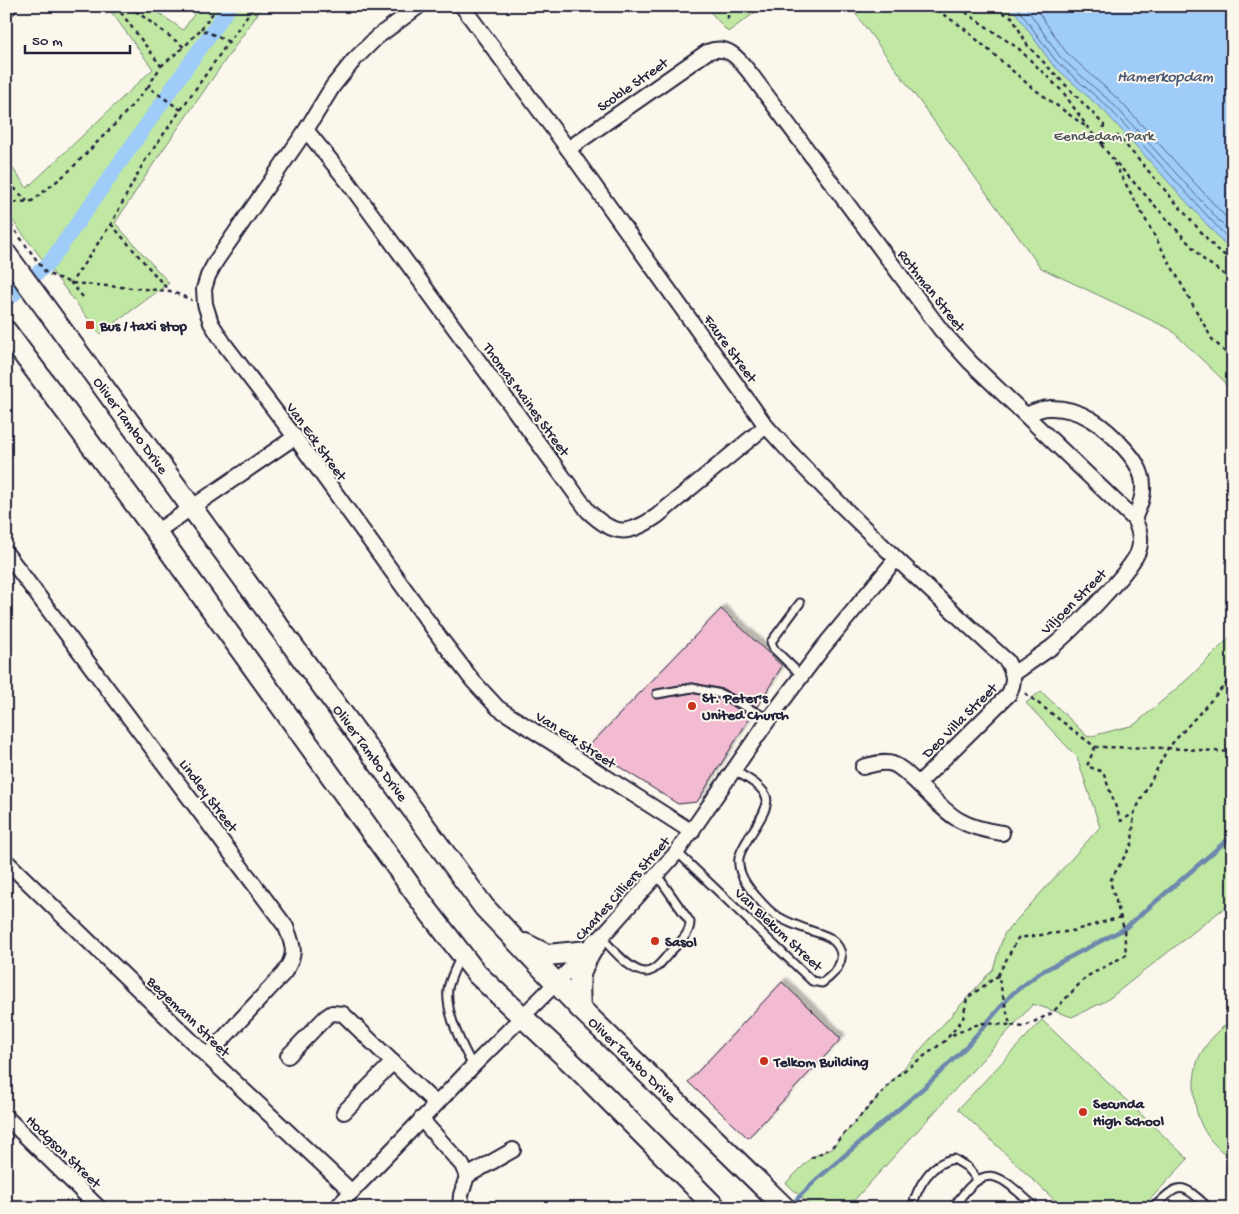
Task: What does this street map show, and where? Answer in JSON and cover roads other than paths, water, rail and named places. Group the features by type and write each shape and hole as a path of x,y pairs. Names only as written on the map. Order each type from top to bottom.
{"street":[{"path":"6,10 10,6"},
{"name":"Van Eck Street","path":"419,6 377,37 354,60 333,86 306,130 216,262 208,276 204,289 205,304 212,324 225,346 473,681 498,708 692,832"},
{"name":"Faure Street","path":"462,6 568,149 766,426 798,461 896,559 1007,662 1013,680"},
{"name":"Scoble Street","path":"568,149 682,69 707,52 715,49"},
{"name":"Rothman Street","path":"715,49 725,50 741,62 941,330 970,362 1134,520 1141,539"},
{"name":"Thomas Maines Street","path":"306,130 348,182 588,511 599,522 609,528 621,531 643,526 766,426"},
{"name":"Oliver Tambo Drive","path":"6,254 484,907 580,1008 780,1204"},
{"path":"6,331 156,532 426,908 477,974 579,1070 716,1208"},
{"path":"1026,414 1047,408 1070,410 1097,421 1112,434 1133,458 1141,474 1142,497 1134,520"},
{"path":"156,532 294,437"},
{"name":"Viljoen Street","path":"1013,680 1053,646 1130,567 1139,551 1141,539"},
{"name":"Lindley Street","path":"6,553 286,927 294,948 292,961 284,973 207,1056"},
{"name":"Charles Cilliers Street","path":"336,1208 521,1017 595,944 677,852 769,718 824,646 896,559"},
{"name":"Deo Villa Street","path":"918,784 1003,701 1013,680"},
{"path":"863,767 879,762 892,763 900,767 949,814 965,825 980,830 1002,833"},
{"name":"Begemann Street","path":"6,861 207,1056 352,1192"},
{"path":"507,931 529,946 547,955 595,944"},
{"path":"580,1008 579,974 595,944"},
{"path":"288,1056 326,1017 337,1012 347,1017 436,1104"},
{"path":"344,1112 393,1062"},
{"name":"Hodgson Street","path":"6,1117 99,1208"},
{"path":"422,1119 462,1164 468,1176"},
{"path":"460,1208 461,1195 468,1176 513,1150"}],"lane":[{"path":"800,603 771,642 771,646 802,676"},
{"path":"657,694 692,688 721,694 769,718"},
{"name":"Van Blekum Street","path":"677,852 812,982 822,983 833,976 840,965 842,956 837,946 829,938 774,915 743,879 739,858 767,803 766,796 755,784 734,770"},
{"path":"595,944 634,969 646,972 658,965 687,934 690,922 657,875"},
{"path":"462,955 450,982 448,999 460,1042 473,1066"},
{"path":"912,1208 918,1188 928,1175 945,1160 954,1159 967,1167 977,1179"},
{"path":"953,1208 967,1189 977,1179 985,1175 998,1178 1036,1208"},
{"path":"1154,1208 1171,1191 1180,1188 1189,1190 1209,1208"}],"water":[{"name":"Hamerkopdam","path":"1006,6 1233,6 1233,251 1106,113 1052,64 1015,12"}],"waterway":[{"path":"6,301 50,262 230,6"},
{"path":"789,1207 816,1180 928,1084 965,1048 1012,994 1041,972 1124,929 1233,835"}],"place":[{"name":"Bus / taxi stop","path":"90,325"},
{"name":"St. Peter's United Church","path":"692,706"},
{"name":"Sasol","path":"655,941"},
{"name":"Telkom Building","path":"764,1061"},
{"name":"Secunda High School","path":"1083,1112"}],"park label":[{"name":"Eendedam Park","path":"1104,135"}]}
